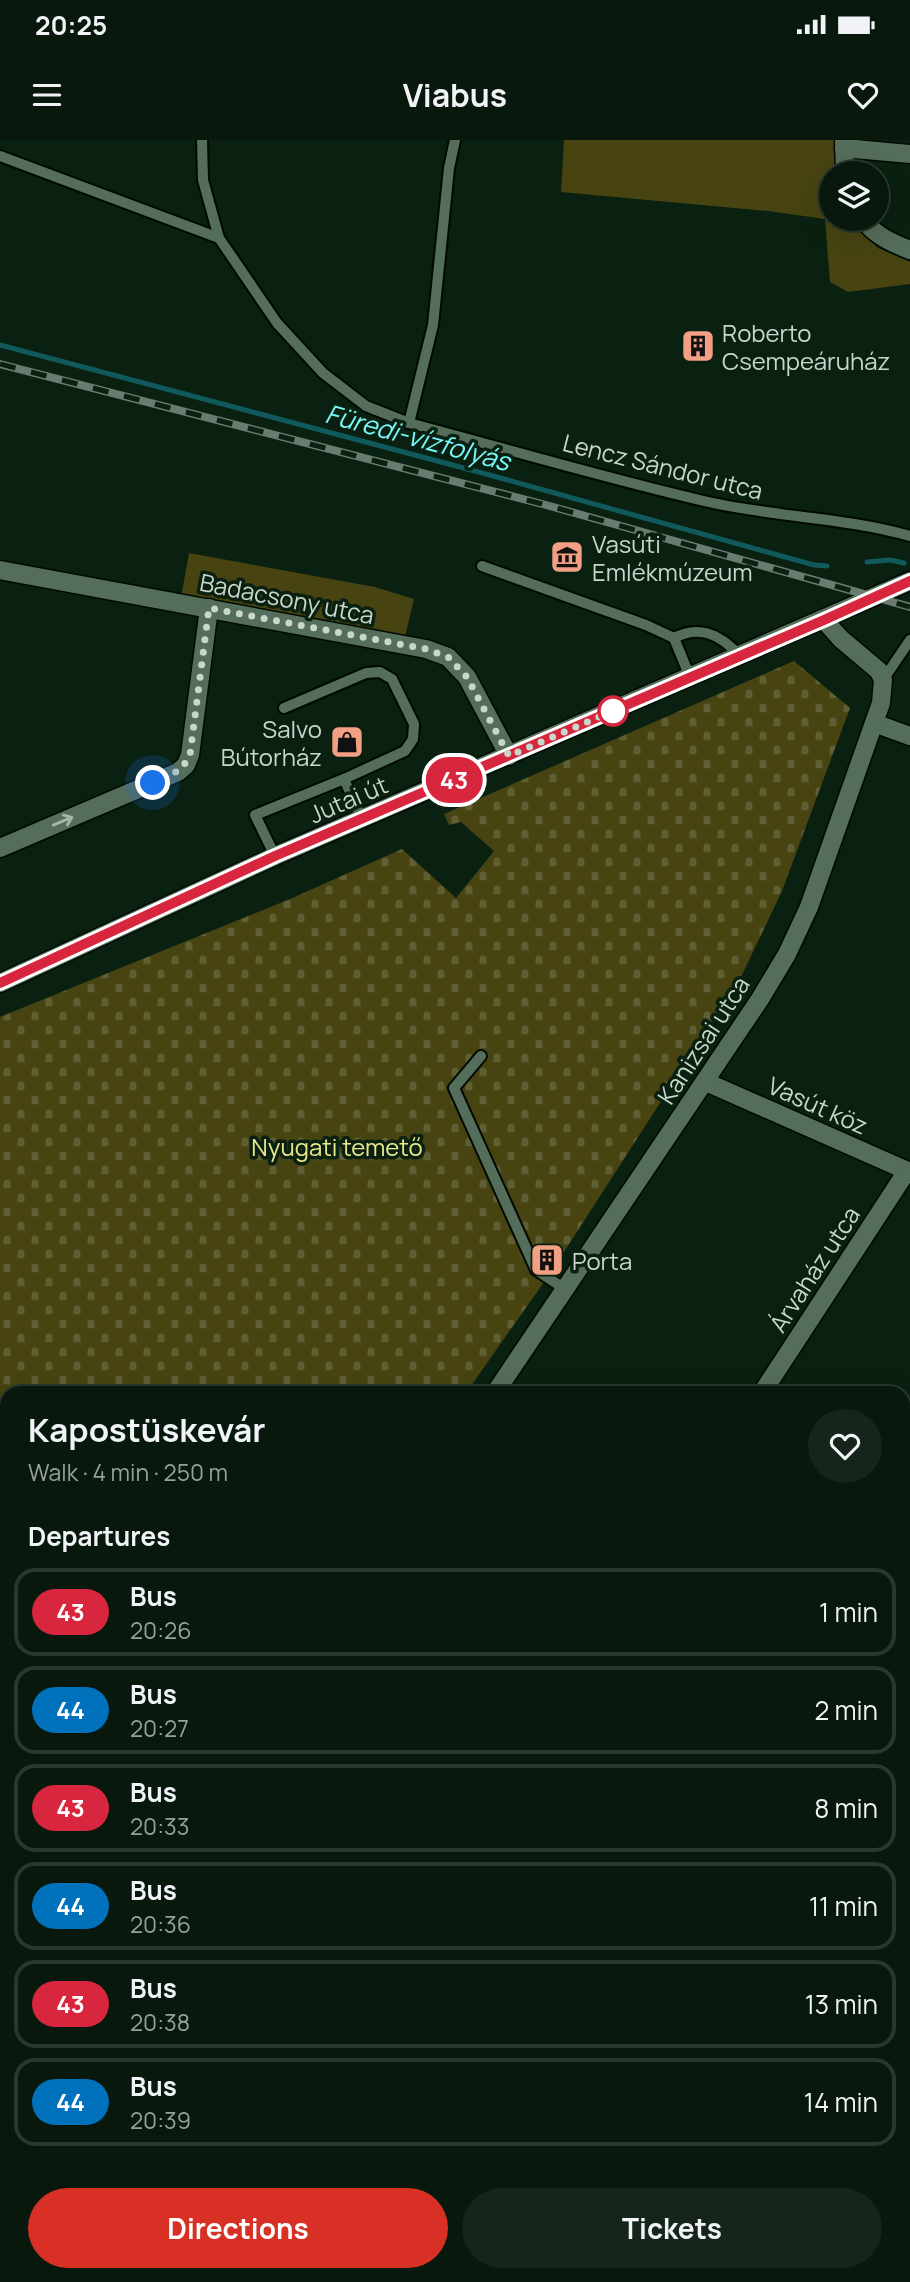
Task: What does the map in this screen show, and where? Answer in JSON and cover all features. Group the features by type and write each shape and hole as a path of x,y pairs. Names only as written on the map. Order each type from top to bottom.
{"street":[{"path":"844,144 910,154"},
{"path":"875,231 894,244 910,250"},
{"name":"Badacsony utca","path":"0,570 426,649 448,657 467,677 509,756"},
{"name":"Jutai út","path":"0,983 275,856 910,581"},
{"path":"0,848 178,772 186,765 190,755 209,608"},
{"path":"824,620 841,639 873,665 883,680"},
{"name":"Kanizsai utca","path":"500,1386 706,1082 787,954 809,907 874,723 881,703 883,680"},
{"path":"874,723 910,736"},
{"name":"Vasút köz","path":"706,1082 909,1172"},
{"name":"Árvaház utca","path":"767,1386 909,1172"}],"lane":[{"name":"Lencz Sándor utca","path":"202,140 203,180 219,237 277,323 323,373 366,405 409,423 704,501 910,536"},
{"path":"409,423 433,326 449,168 455,140"},
{"path":"0,156 219,237"},
{"path":"482,566 646,625 674,638 690,677"},
{"path":"674,638 686,632 705,631 726,640 740,656"},
{"name":"Kanizsai utca","path":"883,680 910,639"},
{"path":"275,856 255,815 405,751 414,739 414,724 392,679 380,672 366,673 284,708"},
{"path":"344,779 362,819"},
{"path":"481,1056 454,1088 536,1270 565,1289"}],"green space":[{"path":"564,140 837,140 836,161 819,161 819,218 561,192"},
{"path":"826,231 861,231 878,248 910,262 910,284 848,292 830,282"},
{"path":"189,553 375,587 414,599 403,645 180,603"},
{"name":"Nyugati temető","path":"794,661 850,708 782,891 740,979 551,1272 471,1386 0,1386 0,1017 290,899 402,849 456,898 494,851 461,822 449,825 444,814"}],"waterway":[{"name":"Füredi-vízfolyás","path":"0,345 475,471 814,565 827,566"},
{"name":"Füredi-vízfolyás","path":"867,562 890,560 904,563"}],"railway":[{"path":"0,364 546,505 910,607"}],"bus line":[{"name":"43","path":"0,983 275,856 910,581"}],"place":[{"name":"Roberto Csempeáruház","path":"698,346"},
{"name":"Vasúti Emlékmúzeum","path":"567,557"},
{"name":"Salvo Bútorház","path":"347,742"},
{"name":"Porta","path":"547,1260"}],"route":[{"path":"153,783 178,772 186,765 190,755 209,608 426,649 448,657 467,677 509,756 613,711"}]}
